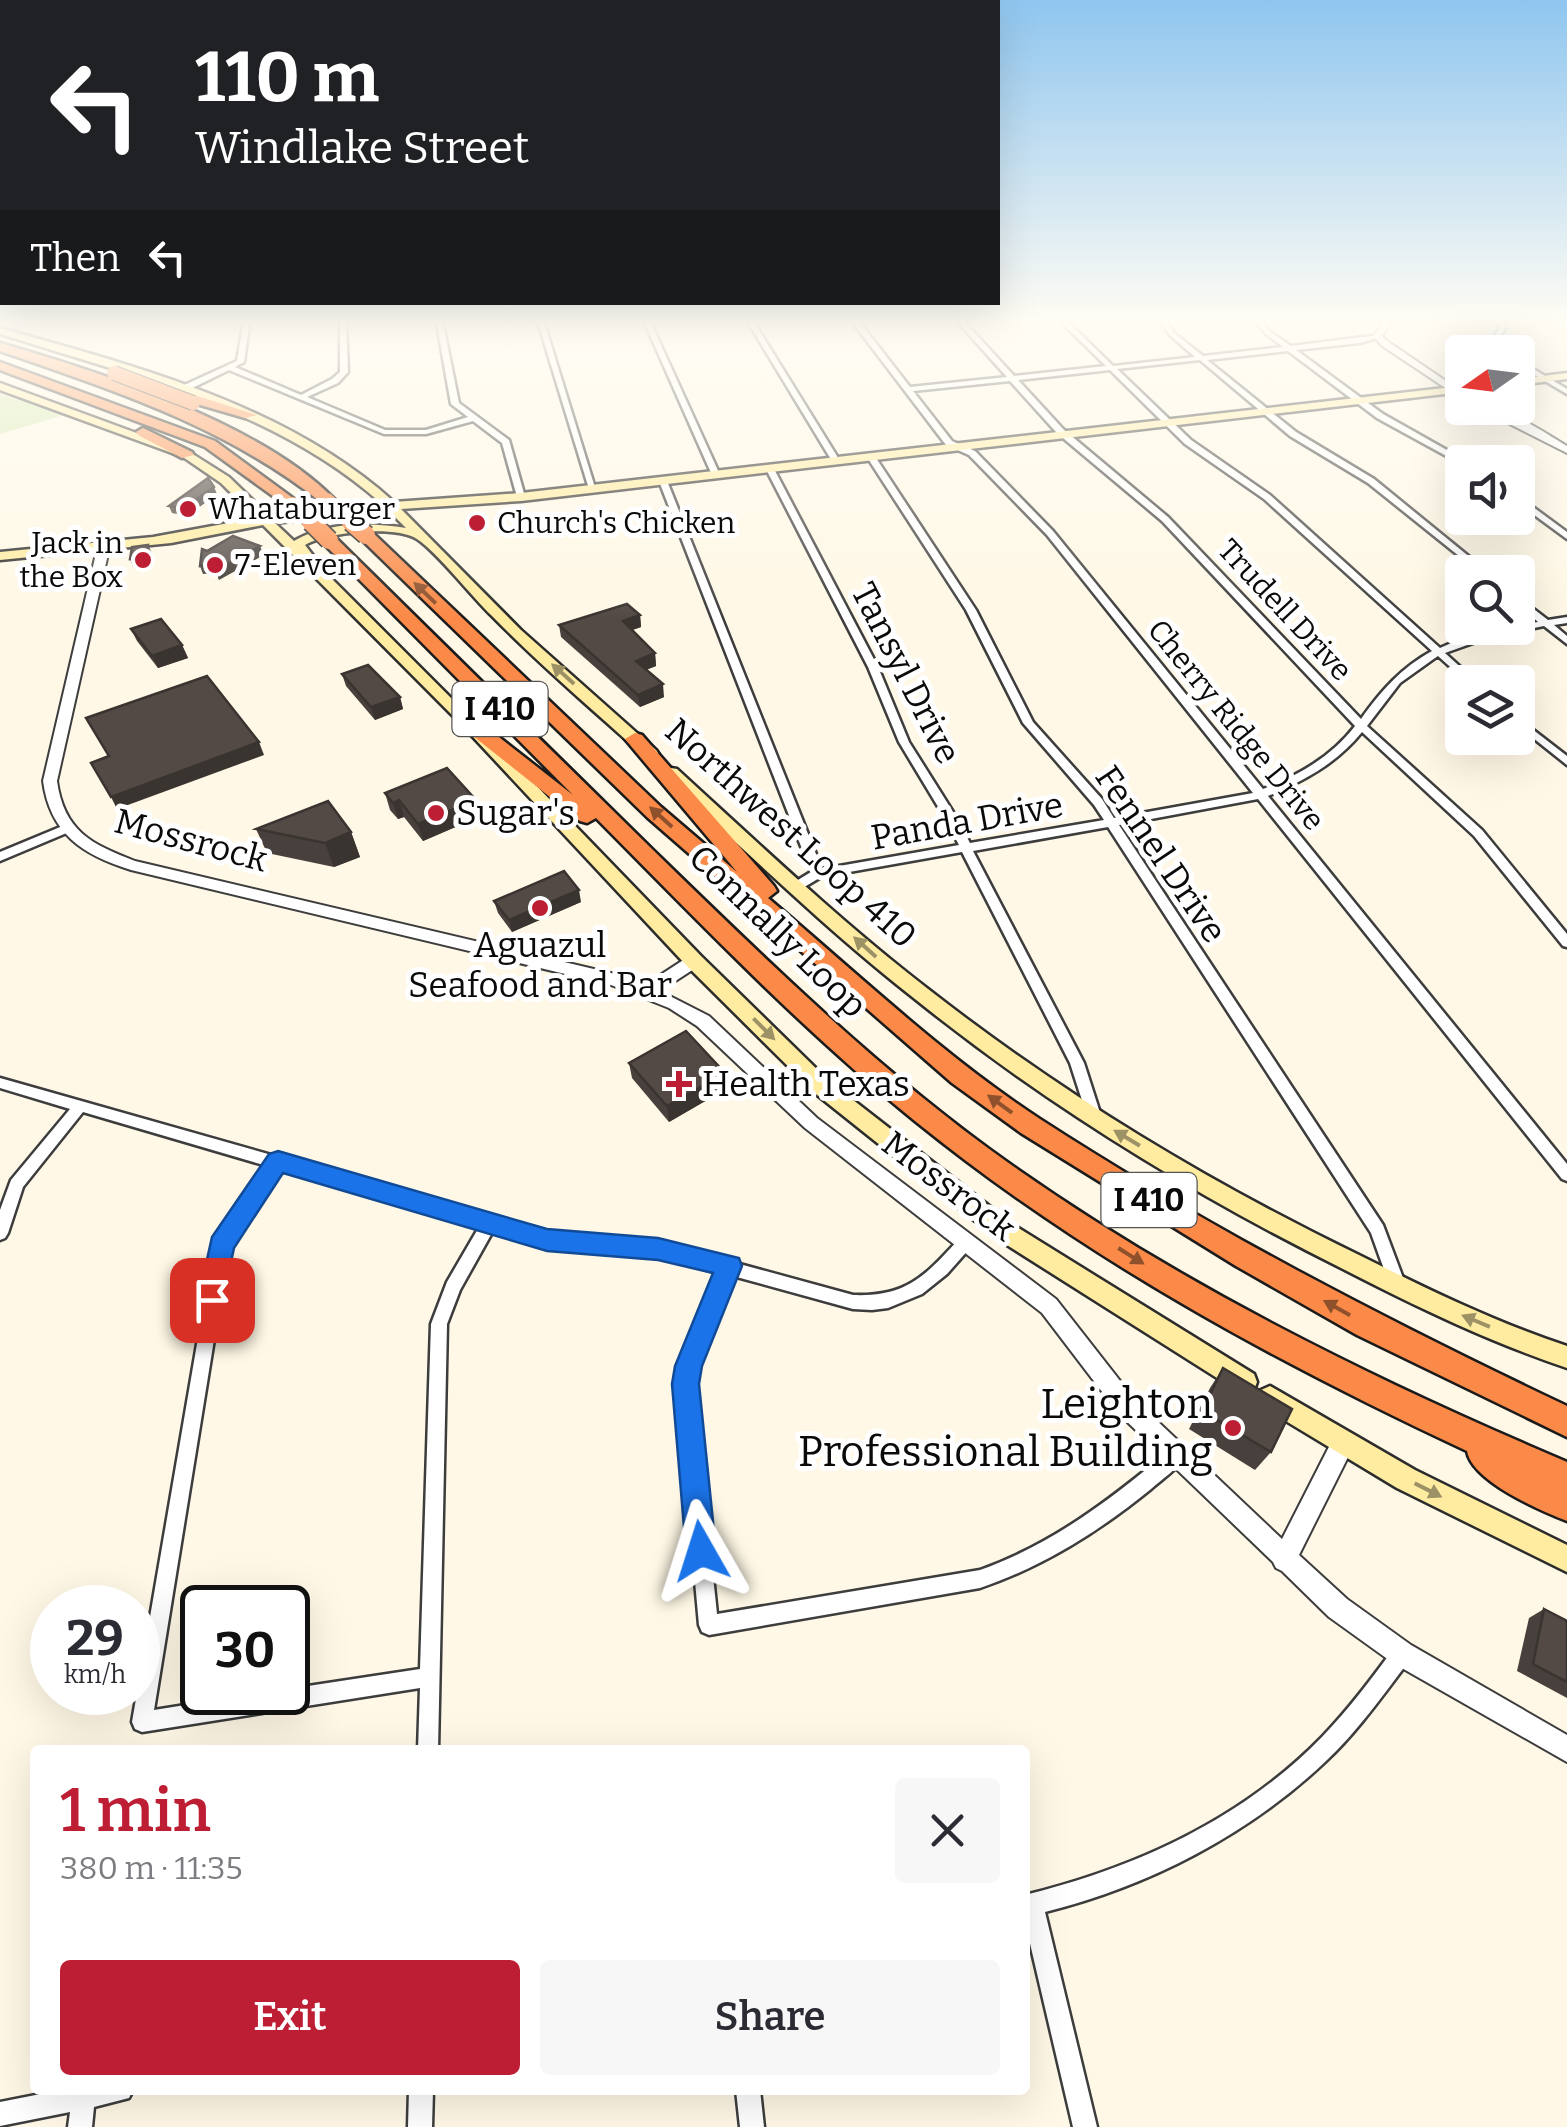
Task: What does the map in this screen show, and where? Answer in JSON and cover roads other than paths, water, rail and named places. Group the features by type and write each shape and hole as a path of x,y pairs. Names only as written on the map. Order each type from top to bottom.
{"highway":[{"path":"105,418 138,430 187,456"},
{"name":"Connally Loop","path":"144,418 210,444 293,504 668,879 854,1055 1002,1171 1095,1234 1272,1340 1450,1429 1567,1478"},
{"name":"Connally Loop","path":"200,418 248,441 331,500 654,812 960,1076 1076,1155 1350,1315 1567,1422"},
{"path":"231,418 278,442 331,500"},
{"path":"465,720 668,879"},
{"path":"635,739 839,974"},
{"path":"1487,1383 1567,1408"},
{"path":"1450,1429 1526,1485 1567,1505"}],"main road":[{"name":"Northwest Loop 410","path":"256,418 328,457 375,492 500,617 797,886 946,1014 1095,1119 1232,1200 1398,1286 1567,1357"},
{"path":"0,556 1221,418"},
{"path":"187,456 240,493 465,720 694,962 822,1088 1008,1233 1343,1443 1567,1559"},
{"path":"253,507 276,510 350,502 365,494 360,480"},
{"path":"375,492 443,506"},
{"path":"220,528 240,514 240,493"},
{"path":"313,566 298,544 304,538 379,528 421,537 424,522 443,506"},
{"path":"158,539 220,528 272,525"}],"street":[{"path":"347,418 392,433 426,432 470,419 506,442 521,497"},
{"path":"571,418 593,489"},
{"path":"691,418 716,475"},
{"path":"810,418 836,461"},
{"name":"Cherry Ridge Drive","path":"929,418 949,443 972,453 1050,533 1567,1176"},
{"name":"Trudell Drive","path":"1050,418 1165,520 1360,726 1478,833 1567,942"},
{"path":"1163,418 1208,457 1268,498 1451,665"},
{"path":"1274,418 1293,434 1371,481 1463,555"},
{"path":"1384,418 1445,452"},
{"path":"1523,425 1567,450"},
{"name":"Fennel Drive","path":"870,457 971,610 1028,723 1081,781 1112,824 1378,1230 1398,1286"},
{"name":"Tansyl Drive","path":"770,469 873,667 904,742 967,849 1077,1063 1095,1119"},
{"path":"664,481 818,874"},
{"path":"1535,512 1567,536"},
{"name":"Mossrock","path":"104,545 52,762 52,805 64,828 88,847 132,865 616,980 704,1021 811,1123 1049,1306 1115,1393 1176,1456 1338,1608 1402,1654 1567,1749"},
{"path":"1535,614 1567,640"},
{"name":"Panda Drive","path":"797,886 818,874 1260,795 1318,768 1340,750 1394,684 1437,653 1466,640 1567,620"},
{"path":"1535,735 1567,762"},
{"path":"0,857 64,828"},
{"path":"647,992 694,962"},
{"path":"0,1083 547,1240 658,1249 853,1302 874,1304 905,1298 920,1290 965,1243"},
{"path":"0,1233 16,1184 80,1106"},
{"path":"278,1161 222,1245 142,1722 430,1677"},
{"path":"428,1745 440,1324 454,1287 489,1224"},
{"path":"730,1266 688,1366 686,1384 708,1626 980,1579 1014,1569 1088,1528 1176,1456"},
{"path":"1284,1560 1343,1443"},
{"path":"1030,1906 1111,1884 1184,1851 1220,1829 1319,1754 1402,1654"},
{"path":"1030,1910 1085,2127"},
{"path":"0,2114 98,2095"},
{"path":"420,2127 421,2095"},
{"path":"749,2095 752,2127"},
{"path":"80,2127 84,2098"}],"place":[{"name":"Whataburger","path":"188,509"},
{"name":"Church's Chicken","path":"477,523"},
{"name":"Jack in the Box","path":"143,560"},
{"name":"7-Eleven","path":"215,565"},
{"name":"Sugar's","path":"436,813"},
{"name":"Aguazul Seafood and Bar","path":"540,908"},
{"name":"Health Texas","path":"679,1084"},
{"name":"Leighton Professional Building","path":"1233,1428"}]}
